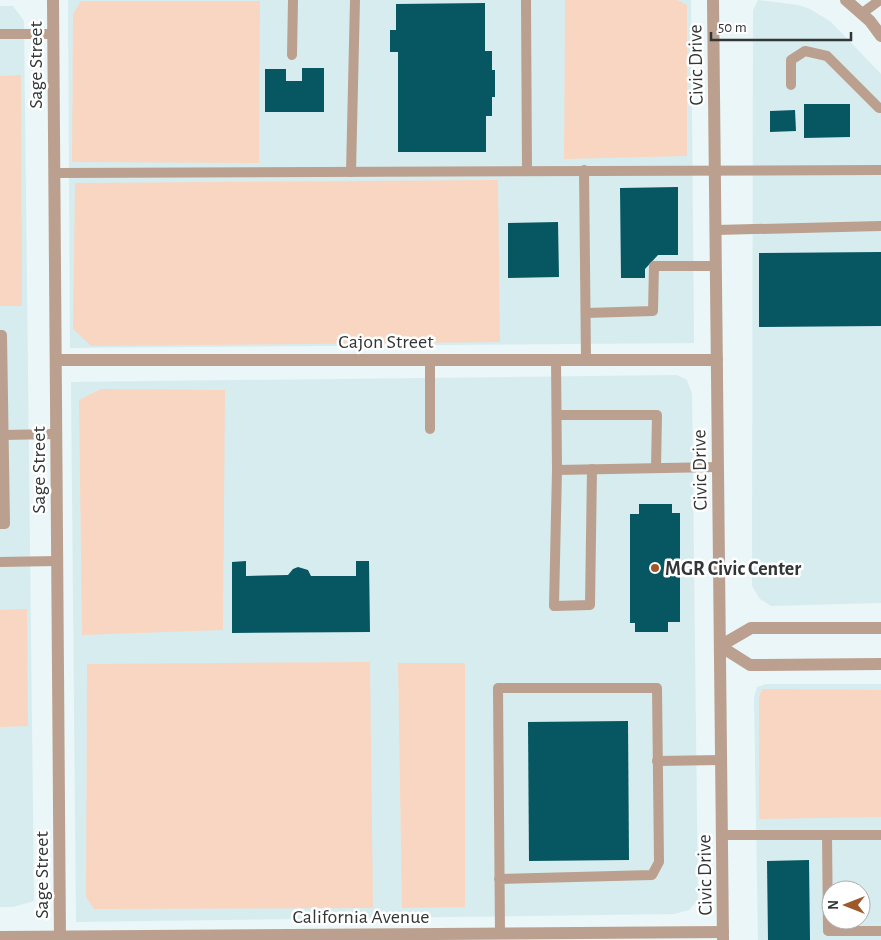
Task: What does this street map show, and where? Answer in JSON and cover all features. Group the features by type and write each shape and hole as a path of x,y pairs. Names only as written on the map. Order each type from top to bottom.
{"street":[{"name":"Sage Street","path":"54,0 60,938"},
{"name":"Civic Drive","path":"714,0 723,936"},
{"path":"846,0 870,21 881,36"},
{"name":"Cajon Street","path":"56,360 717,360"},
{"path":"881,628 751,628 720,646 750,665 881,664"},
{"name":"California Avenue","path":"0,937 479,937 500,934 723,936"}],"lane":[{"path":"292,56 293,0"},
{"path":"351,172 355,0"},
{"path":"526,0 527,171"},
{"path":"861,14 880,0"},
{"path":"0,34 54,34"},
{"path":"791,86 791,60 805,51 827,56 878,108 881,108"},
{"path":"584,170 586,360"},
{"path":"55,173 881,170"},
{"path":"716,230 881,226"},
{"path":"586,313 653,311 654,266 716,266"},
{"path":"0,335 2,335 5,524 0,524"},
{"path":"430,359 430,429"},
{"path":"556,359 557,470 554,606 590,605 592,469"},
{"path":"557,415 657,415 656,468"},
{"path":"3,435 56,434"},
{"path":"557,470 718,468"},
{"path":"0,562 57,561"},
{"path":"499,879 652,875 659,862 657,688 498,688 499,879 500,934"},
{"path":"657,761 721,760"},
{"path":"722,835 881,835"},
{"path":"827,835 828,931 881,931"}],"shaded area":[{"path":"68,0 691,0 694,343 70,348"},
{"path":"565,0 677,0 687,5 687,156 564,159"},
{"path":"758,0 798,5 810,9 831,22 881,74 881,603 771,606 760,599 752,586 753,10"},
{"path":"81,1 260,1 259,163 72,162 73,14"},
{"path":"0,6 13,6 24,21 34,901 13,907 0,907"},
{"path":"21,75 22,306 0,306 0,76"},
{"path":"498,180 500,342 91,346 73,329 75,183"},
{"path":"677,375 687,380 692,394 698,900 689,910 674,914 76,922 71,382"},
{"path":"101,389 225,390 223,630 82,635 79,400"},
{"path":"27,609 28,726 0,727 0,610"},
{"path":"370,662 373,908 94,909 86,897 87,664"},
{"path":"398,663 465,663 465,907 402,908"},
{"path":"766,684 881,684 881,940 758,940 754,697 757,687"},
{"path":"762,689 881,690 881,817 759,819 759,698"}],"building":[{"path":"485,3 485,51 492,51 492,70 495,70 495,97 492,97 492,116 486,116 486,152 398,152 398,52 390,52 390,30 396,30 396,4"},
{"path":"302,68 324,68 324,112 265,112 265,69 286,69 286,81 302,81"},
{"path":"804,104 850,104 850,137 804,138"},
{"path":"795,110 796,131 770,132 770,111"},
{"path":"678,187 678,255 658,255 645,269 645,278 621,278 620,188"},
{"path":"558,222 559,277 508,278 508,223"},
{"path":"881,252 881,326 759,327 759,253"},
{"name":"MGR Civic Center","path":"639,504 672,504 672,513 680,513 680,622 668,622 668,632 635,632 635,623 630,623 630,514 639,514"},
{"path":"246,561 246,576 288,575 293,569 298,567 308,570 311,576 356,576 356,561 369,561 370,632 232,633 232,562"},
{"path":"628,721 629,860 529,861 528,722"},
{"path":"809,860 810,940 768,940 767,861"}],"place":[{"name":"MGR Civic Center","path":"655,568"}]}
